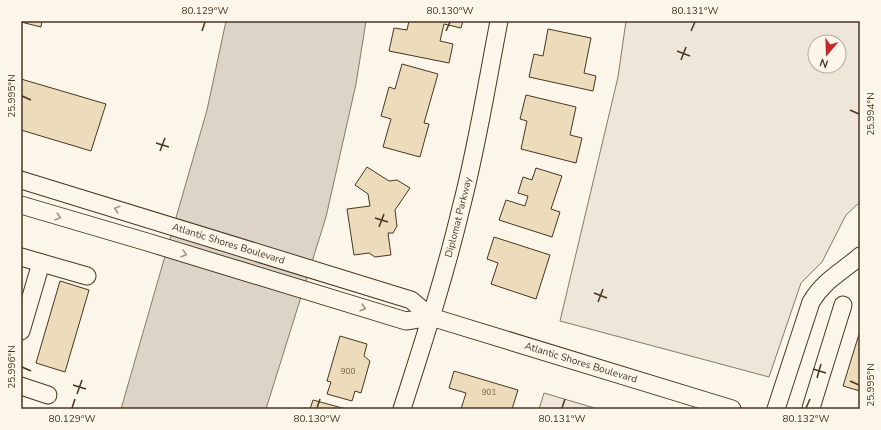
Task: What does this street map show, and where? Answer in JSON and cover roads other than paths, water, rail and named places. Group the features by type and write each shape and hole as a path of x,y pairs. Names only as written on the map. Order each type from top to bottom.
{"street":[{"name":"Diplomat Parkway","path":"402,409 431,317 461,208 499,21"},
{"name":"Atlantic Shores Boulevard","path":"21,180 411,300 431,317 732,409"},
{"name":"Atlantic Shores Boulevard","path":"21,206 147,242 406,321 431,317"},
{"path":"776,409 811,302 817,291 831,278 860,256"},
{"path":"21,257 86,276"},
{"path":"21,331 41,263"},
{"path":"812,409 843,305"},
{"path":"21,386 48,395"}]}
